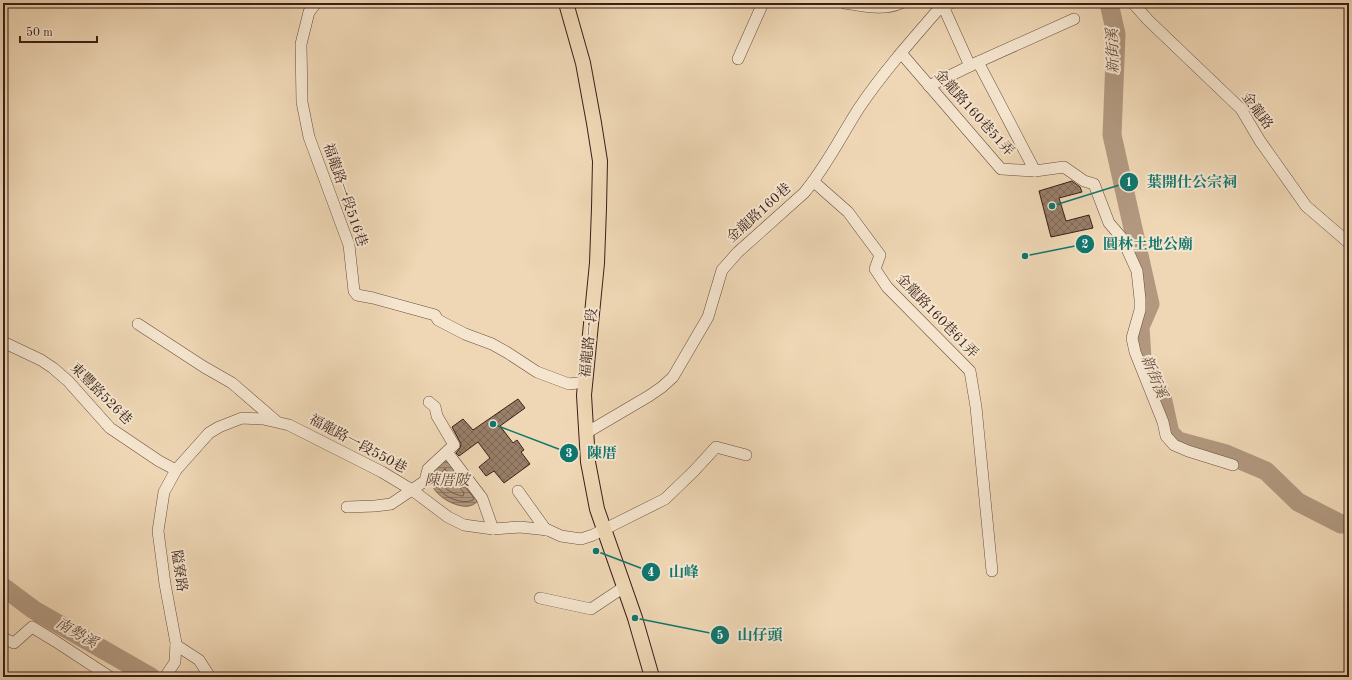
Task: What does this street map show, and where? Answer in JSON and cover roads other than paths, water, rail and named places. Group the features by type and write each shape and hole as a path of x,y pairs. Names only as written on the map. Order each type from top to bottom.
{"main road":[{"name":"福龍路一段","path":"566,3 583,63 600,161 597,263 584,395 588,462 597,510 624,587 652,677"}],"street":[{"name":"福龍路一段516巷","path":"316,3 309,12 301,44 302,102 309,138 349,245 354,291 357,296 373,298 435,316 438,320 465,334 492,344 537,372 569,384 585,382"},
{"path":"738,59 763,3"},
{"path":"844,3 874,8 894,6 901,3"},
{"name":"金龍路","path":"1133,3 1148,20 1241,109 1260,141 1306,206 1349,243"},
{"path":"947,5 974,64 1035,171"},
{"name":"金龍路160巷","path":"586,433 650,396 673,377 708,317 722,270 738,252 804,193 814,182 860,108 901,53 937,11 947,5"},
{"path":"929,86 1074,19"},
{"name":"金龍路160巷51弄","path":"901,53 1001,169 1035,171 1064,168 1084,181 1094,184 1109,223 1122,238 1137,271 1140,310 1132,338 1135,352 1163,422 1166,436 1174,445 1233,465"},
{"name":"金龍路160巷61弄","path":"814,182 848,212 880,255 875,269 887,287 970,371 976,407 992,571"},
{"path":"138,324 204,368 232,383 278,423"},
{"name":"東豐路526巷","path":"3,342 41,360 53,368 68,382 110,428 159,461 176,470"},
{"path":"347,507 391,504 425,481 428,469 454,445 437,416 434,406 429,402"},
{"name":"福龍路一段550巷","path":"176,470 209,432 242,418 263,419 289,425 382,472 412,490 448,517 464,525 493,529 520,527 546,530 561,536 581,539 593,535 665,499 716,447 746,455"},
{"path":"447,452 482,498 493,529"},
{"name":"隘寮路","path":"165,677 175,662 176,645 165,584 158,531 164,492 176,470"},
{"path":"518,491 546,530"},
{"path":"540,598 591,608 624,587"},
{"path":"3,638 14,643 32,628 56,641 110,677"},
{"path":"176,645 199,660 210,677"}],"water":[{"name":"陳厝陂","path":"447,456 480,499 474,504 463,506 448,501 435,491 431,484 430,478 432,471"}],"waterway":[{"name":"新街溪","path":"1109,3 1116,34 1112,135 1150,304 1140,327 1142,359 1162,397 1170,433 1178,441 1226,454 1266,471 1298,502 1341,524 1349,524"},
{"name":"南勢溪","path":"3,587 34,610 151,677"}],"place":[{"name":"葉開仕公宗祠","path":"1052,206"},
{"name":"圓林土地公廟","path":"1025,256"},
{"name":"陳厝","path":"493,424"},
{"name":"山峰","path":"596,551"},
{"name":"山仔頭","path":"635,618"}]}
